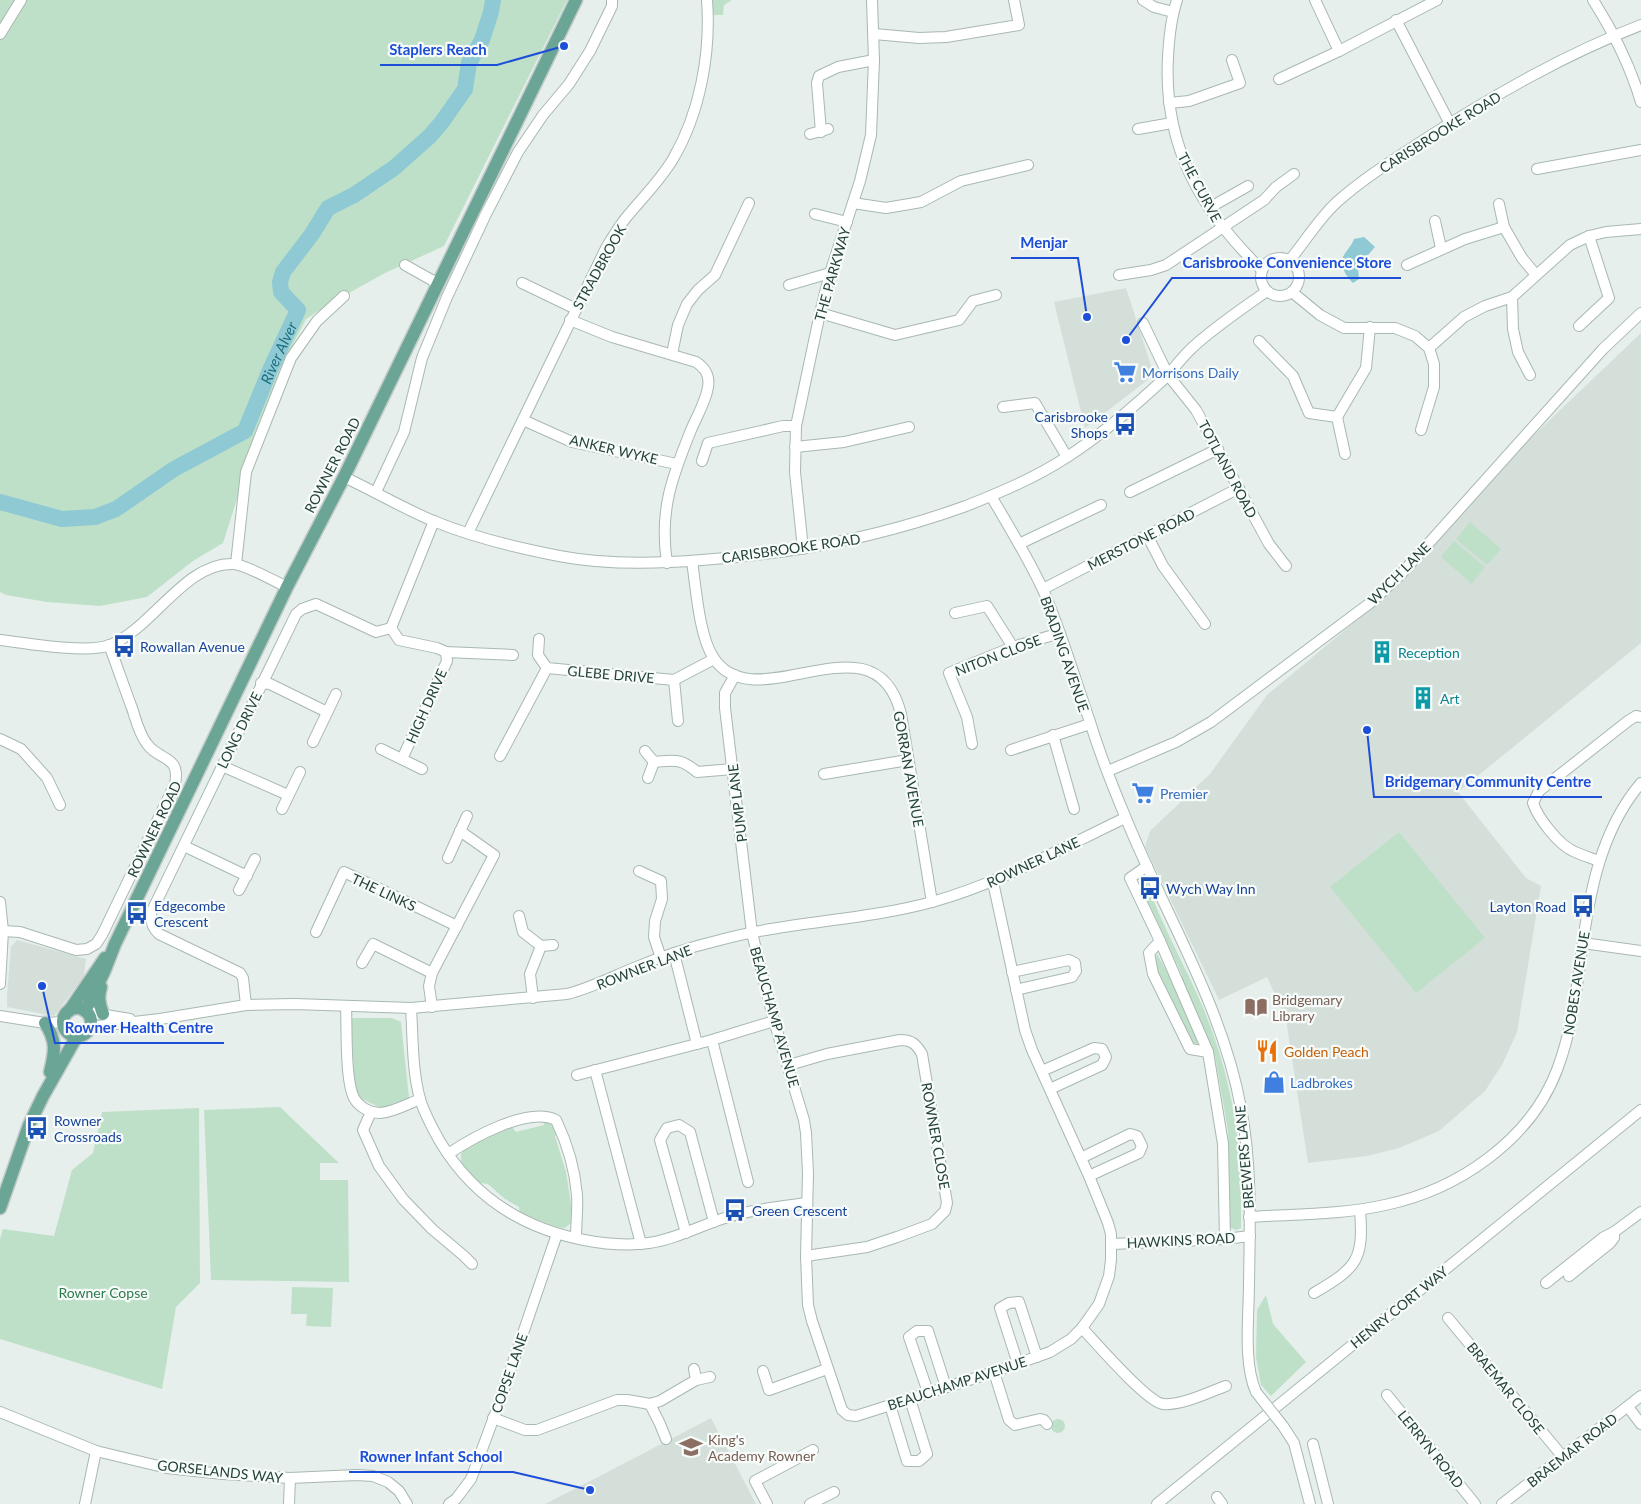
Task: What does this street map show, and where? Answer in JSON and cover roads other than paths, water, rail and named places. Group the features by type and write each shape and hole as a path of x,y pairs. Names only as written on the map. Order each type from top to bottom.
{"main road":[{"name":"ROWNER ROAD","path":"86,1012 115,944 286,587 344,477 576,0"},
{"name":"ROWNER ROAD","path":"43,1096 50,1072 69,1026 97,968 115,944"},
{"path":"103,1014 99,995 104,972"},
{"path":"77,1008 86,1012 91,1019 90,1027 85,1034 69,1026 77,1008"},
{"path":"45,1023 54,1038 54,1056 50,1072"},
{"name":"ROWNER ROAD","path":"0,1208 69,1026"}],"street":[{"path":"0,34 21,0"},
{"path":"376,492 404,432 422,358 447,297 486,214 518,152 569,84 590,51 612,6 612,0"},
{"name":"STRADBROOK","path":"468,533 606,248 624,221 658,180 685,137 702,78 706,47 707,0"},
{"name":"THE PARKWAY","path":"803,549 795,472 796,426 830,273 860,181 870,135 874,60 872,0"},
{"path":"874,34 918,38 946,37 1019,25 1014,0"},
{"path":"1143,0 1154,7 1173,12"},
{"name":"THE CURVE","path":"1177,0 1173,12 1167,77 1172,123 1180,152 1192,178 1222,228 1262,270"},
{"path":"1315,0 1339,51"},
{"path":"1279,79 1339,51 1437,0"},
{"path":"1593,0 1615,35 1641,102"},
{"path":"1396,20 1450,124"},
{"name":"CARISBROOKE ROAD","path":"1289,261 1335,204 1361,182 1450,124 1553,63 1641,25"},
{"path":"820,132 817,83 819,76 838,67 874,60"},
{"path":"1169,103 1189,101 1240,83 1232,60"},
{"path":"1138,129 1172,123"},
{"path":"1537,169 1641,150"},
{"path":"853,202 886,208 921,202 961,181 1028,164"},
{"path":"1119,275 1151,270 1166,265 1264,200 1276,187 1294,174"},
{"path":"1209,208 1248,186"},
{"path":"672,354 678,325 687,304 698,290 715,275 749,203"},
{"path":"1499,204 1504,227 1522,258 1536,275"},
{"path":"815,214 846,222"},
{"path":"1435,221 1441,248"},
{"path":"1407,265 1441,248 1504,227"},
{"path":"1429,348 1464,317 1485,306 1512,297 1570,245 1589,236 1606,232 1641,229"},
{"path":"1578,326 1609,298 1589,236"},
{"path":"1282,258 1295,266 1299,279 1292,292 1276,296 1266,291 1262,284 1262,270 1267,263 1282,258"},
{"path":"405,265 437,283"},
{"path":"789,285 830,273"},
{"path":"522,283 576,309"},
{"name":"CARISBROOKE ROAD","path":"344,477 434,522 468,533 562,556 612,562 667,563 729,558 803,549 868,537 903,527 991,496 1035,476 1067,457 1122,417 1168,375 1193,347 1266,291"},
{"path":"1292,292 1320,315 1344,328 1395,328 1415,336 1429,348 1434,364 1434,387 1420,430"},
{"path":"820,313 894,335 959,320 972,301 996,295"},
{"path":"236,564 246,472 291,358 317,321 344,296"},
{"path":"1512,297 1513,329 1518,352 1530,375"},
{"name":"WYCH LANE","path":"1108,771 1176,742 1211,722 1370,603 1402,572 1590,363 1641,313"},
{"path":"570,320 612,336 696,362 702,365 708,375 708,389 668,491 664,520 664,546 667,563"},
{"name":"TOTLAND ROAD","path":"1143,323 1168,375 1196,410 1269,544 1286,566"},
{"path":"1345,454 1338,417 1366,368 1370,328"},
{"path":"1259,341 1293,376 1309,413 1338,417"},
{"path":"1002,407 1035,403 1067,457"},
{"name":"ANKER WYKE","path":"523,420 572,442 678,464"},
{"path":"702,461 708,442 782,426 796,426"},
{"path":"795,447 844,442 909,427"},
{"path":"1130,492 1218,449"},
{"name":"MERSTONE ROAD","path":"1043,589 1239,488"},
{"name":"BRADING AVENUE","path":"991,496 1043,589 1125,818"},
{"path":"1019,544 1101,505"},
{"path":"434,522 391,628 399,640 437,648 446,652 513,655"},
{"path":"1147,535 1163,566 1206,624"},
{"name":"GORRAN AVENUE","path":"692,561 708,648 714,659 724,669 734,675 764,681 847,666 869,672 888,685 897,699 932,902"},
{"path":"0,640 92,649 109,645 126,635 196,576 209,568 224,564 236,564 286,587"},
{"name":"LONG DRIVE","path":"246,1005 243,978 240,973 159,934 153,928 151,913 296,614 302,609 316,604 376,632 391,628"},
{"path":"954,613 987,606 1014,647"},
{"name":"NITON CLOSE","path":"972,744 967,716 949,673 1014,647 1060,633"},
{"name":"GLEBE DRIVE","path":"539,639 538,655 547,668 674,680 714,659"},
{"path":"4,931 20,932 76,950 87,949 96,944 175,784 177,776 175,766 171,761 154,752 146,743 109,645"},
{"name":"HIGH DRIVE","path":"402,759 446,661 446,652"},
{"name":"GLEBE DRIVE","path":"500,756 547,668"},
{"name":"PUMP LANE","path":"734,675 725,693 725,708 734,770 752,932"},
{"name":"GLEBE DRIVE","path":"674,680 678,722"},
{"path":"262,684 270,684 327,712"},
{"path":"313,742 336,694"},
{"path":"1599,860 1574,852 1564,846 1536,813 1532,803 1539,791 1628,721 1636,716 1641,717"},
{"path":"1011,750 1090,724"},
{"path":"1052,735 1074,809"},
{"path":"0,739 21,749 47,778 60,805"},
{"name":"HIGH DRIVE","path":"381,749 422,769"},
{"path":"645,751 654,762"},
{"path":"654,762 677,755 688,764 696,775 734,770"},
{"path":"824,774 908,760"},
{"path":"648,778 654,762"},
{"path":"222,766 288,795"},
{"path":"282,809 300,772"},
{"name":"NOBES AVENUE","path":"1249,1217 1360,1210 1411,1198 1448,1184 1468,1172 1496,1152 1515,1134 1545,1096 1567,1042 1573,1013 1582,943 1599,860 1620,813 1641,783"},
{"path":"448,858 467,816"},
{"name":"ROWNER LANE","path":"90,1027 246,1005 295,1004 411,1008 568,994 586,989 662,958 720,940 752,932 901,909 932,902 994,882 1125,818"},
{"name":"BREWERS LANE","path":"1125,818 1209,1004 1233,1071 1246,1146 1250,1236 1249,1360 1252,1382 1256,1392 1294,1443 1310,1504"},
{"path":"432,1007 429,986 432,973 494,855 460,831"},
{"path":"184,846 247,876"},
{"path":"239,890 255,858"},
{"path":"1147,866 1130,878 1160,941 1208,1052 1223,1144 1225,1239"},
{"path":"639,871 661,881 662,899 655,921 654,937 662,958"},
{"name":"THE LINKS","path":"316,932 344,872 457,926"},
{"name":"BEAUCHAMP AVENUE","path":"752,932 774,1021 789,1065 804,1120 808,1173 806,1203 808,1305 842,1410 848,1415 856,1416 1018,1364 1061,1346 1082,1328 1098,1304 1109,1276 1112,1244 1108,1224 1025,1030 994,882"},
{"path":"0,902 4,931 0,984"},
{"path":"519,916 523,932 541,946 553,944"},
{"path":"1160,941 1149,953 1153,974 1190,1048 1208,1052"},
{"path":"1582,943 1641,951"},
{"path":"362,963 373,944 432,973"},
{"path":"533,998 530,974 541,946"},
{"path":"674,954 697,1044"},
{"path":"1012,972 1070,960 1075,963 1076,972 1072,977 1016,990"},
{"path":"346,1006 349,1083 355,1100 371,1112 380,1113 420,1099"},
{"path":"411,1008 420,1099 448,1154 473,1185 510,1213 532,1225 557,1234 576,1238 616,1244 641,1244 686,1233 747,1212 806,1203"},
{"name":"ROWNER LANE","path":"86,1012 144,1020"},
{"path":"0,1016 69,1026"},
{"path":"577,1075 712,1040 774,1021"},
{"path":"712,1040 748,1182"},
{"name":"ROWNER CLOSE","path":"789,1065 827,1054 900,1040 909,1040 917,1045 922,1054 947,1203 945,1212 932,1224 867,1247 806,1256"},
{"path":"1042,1071 1094,1048 1102,1049 1106,1057 1102,1065 1050,1088"},
{"path":"595,1070 641,1244"},
{"name":"HENRY CORT WAY","path":"1156,1504 1641,1110"},
{"path":"371,1112 363,1130 379,1166 403,1199 426,1223 472,1264"},
{"path":"448,1154 470,1140 502,1126 534,1117 548,1116 556,1120 563,1134 574,1177 577,1196 576,1238"},
{"path":"686,1233 660,1140 667,1128 679,1125 690,1132 714,1222"},
{"path":"1081,1158 1130,1134 1138,1136 1142,1146 1139,1153 1089,1176"},
{"path":"1314,1293 1335,1281 1350,1268 1357,1258 1362,1234 1360,1210"},
{"path":"1546,1283 1604,1237 1641,1212"},
{"path":"1569,1276 1610,1243 1614,1238 1614,1232"},
{"name":"COPSE LANE","path":"449,1504 456,1499 470,1479 494,1418 557,1234"},
{"name":"HAWKINS ROAD","path":"1112,1244 1225,1239 1250,1236"},
{"path":"1018,1364 1000,1308 1009,1303 1019,1302 1037,1357"},
{"name":"BRAEMAR CLOSE","path":"1448,1318 1563,1457"},
{"path":"1082,1328 1115,1365 1150,1397 1162,1404 1178,1404 1226,1386"},
{"path":"928,1392 909,1337 917,1331 928,1331 946,1387"},
{"path":"694,1369 696,1380"},
{"path":"763,1371 769,1390 828,1369"},
{"path":"994,1372 1012,1423 1015,1425 1040,1419 1044,1420 1047,1424"},
{"path":"494,1418 525,1430 537,1430 617,1400 650,1404 660,1401 696,1380 710,1377"},
{"name":"LERRYN ROAD","path":"1387,1395 1475,1504"},
{"name":"BRAEMAR ROAD","path":"1502,1504 1641,1396"},
{"path":"890,1405 907,1461 918,1461 927,1454 910,1399"},
{"path":"650,1404 666,1439"},
{"path":"1628,1407 1641,1424"},
{"name":"GORSELANDS WAY","path":"0,1412 96,1451 167,1468 290,1478 373,1476 388,1482 399,1490 407,1504"},
{"path":"1313,1444 1328,1504"},
{"path":"768,1504 755,1480 813,1450"},
{"path":"85,1504 96,1451"},
{"path":"289,1504 290,1478"},
{"path":"810,1504 834,1492"}],"water":[{"path":"1364,237 1375,247 1368,255 1362,258 1358,268 1359,279 1353,283 1344,271 1343,257 1354,239"}],"waterway":[{"name":"River Alver","path":"0,502 62,519 95,517 116,509 174,469 245,431 270,370 298,310 281,292 280,282 283,272 312,234 328,208 354,195 394,168 430,136 442,122 465,89 469,63 482,40 493,0"}],"place":[{"name":"Staplers Reach","path":"564,46"},
{"name":"Menjar","path":"1087,317"},
{"name":"Carisbrooke Convenience Store","path":"1126,340"},
{"name":"Morrisons Daily","path":"1125,372"},
{"name":"Carisbrooke Shops","path":"1125,424"},
{"name":"Rowallan Avenue","path":"124,646"},
{"name":"Reception","path":"1382,652"},
{"name":"Art","path":"1423,698"},
{"name":"Bridgemary Community Centre","path":"1367,730"},
{"name":"Premier","path":"1143,793"},
{"name":"Wych Way Inn","path":"1150,888"},
{"name":"Layton Road","path":"1583,906"},
{"name":"Edgecombe Crescent","path":"137,913"},
{"name":"Rowner Health Centre","path":"42,986"},
{"name":"Bridgemary Library","path":"1256,1007"},
{"name":"Golden Peach","path":"1267,1051"},
{"name":"Ladbrokes","path":"1274,1082"},
{"name":"Rowner Crossroads","path":"37,1128"},
{"name":"Green Crescent","path":"735,1210"},
{"name":"King's Academy Rowner","path":"691,1447"},
{"name":"Rowner Infant School","path":"590,1490"}],"park label":[{"name":"Rowner Copse","path":"103,1292"}]}
